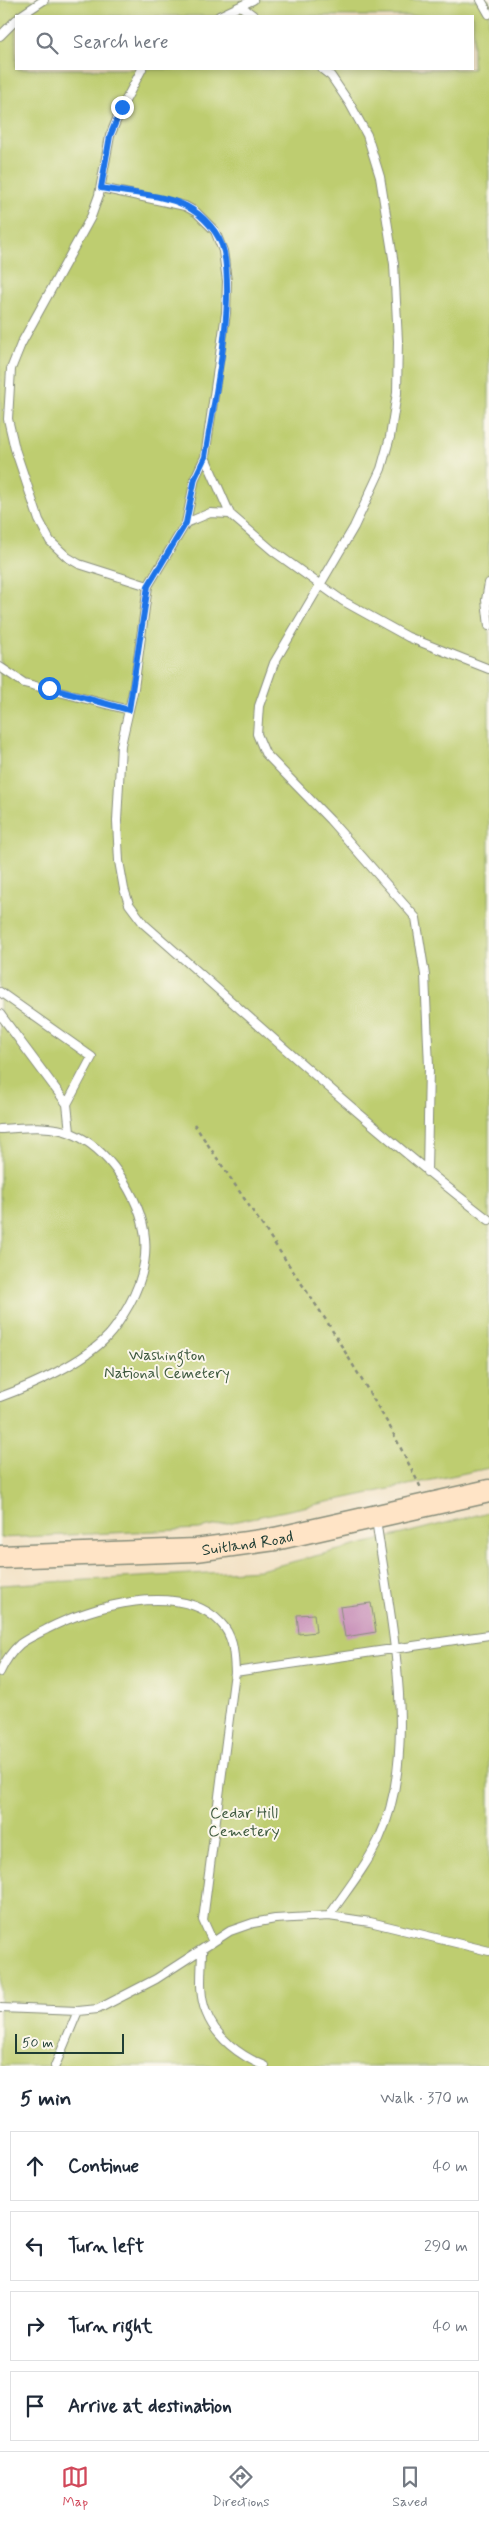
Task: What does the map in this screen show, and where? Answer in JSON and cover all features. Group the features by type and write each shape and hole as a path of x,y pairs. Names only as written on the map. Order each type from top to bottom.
{"main road":[{"name":"Suitland Road","path":"0,1557 196,1550 275,1538 489,1491"}],"lane":[{"path":"22,15 44,0"},
{"path":"222,15 242,7 253,0"},
{"path":"481,0 489,14"},
{"path":"242,7 253,15"},
{"path":"0,36 15,21"},
{"path":"141,70 122,107 110,136 101,188 91,217 21,344 11,369 8,420 15,449 39,520 50,541 67,557 79,564 148,586"},
{"path":"323,70 336,83 359,120 367,136 380,177 394,264 398,341 397,394 390,437 381,469 354,528 274,663 259,706 257,734 264,752 335,826 410,912 418,924 425,975 429,1067 427,1172"},
{"path":"101,188 185,206 196,212 214,231 224,251 227,281 226,313 205,457 195,478 186,523 148,586 129,710 121,745 117,821 119,861 124,889 136,916 296,1059 427,1172 489,1220"},
{"path":"205,457 230,514 319,585 343,601 408,637 489,669"},
{"path":"186,523 210,513 230,514"},
{"path":"489,583 486,600 489,626"},
{"path":"0,667 24,683 129,710"},
{"path":"0,992 92,1057 67,1104"},
{"path":"0,1014 67,1104 70,1132"},
{"path":"0,1129 57,1128 84,1139 110,1163 135,1202 144,1224 147,1243 142,1278 120,1320 99,1344 38,1383 0,1397"},
{"path":"329,1916 367,1862 380,1838 390,1809 396,1781 400,1699 376,1517"},
{"path":"0,1672 5,1661 19,1645 65,1620 92,1609 120,1603 170,1601 198,1606 220,1622 232,1641 235,1672 203,1920 213,1942"},
{"path":"235,1672 489,1635"},
{"path":"0,2008 78,2011 108,2005 202,1950 230,1931 254,1922 329,1916 370,1922 489,1951"},
{"path":"202,1950 201,1986 205,2012 232,2047 251,2060 265,2066"},
{"path":"55,2066 78,2011"}],"path":[{"path":"194,1124 326,1320 390,1427 430,1505"}],"green space":[{"name":"Washington National Cemetery","path":"0,0 489,0 489,1468 199,1529 0,1538"},
{"name":"Cedar Hill Cemetery","path":"489,1512 489,2066 0,2066 0,1585 260,1570"}],"building":[{"path":"371,1603 376,1632 345,1637 340,1607"},
{"path":"314,1614 316,1632 299,1634 297,1615"}],"route":[{"path":"49,688 129,710 142,640 148,586 183,530 195,478 205,457 226,313 227,281 224,251 214,231 204,220 196,212 175,202 101,188 110,136 122,107"}]}
